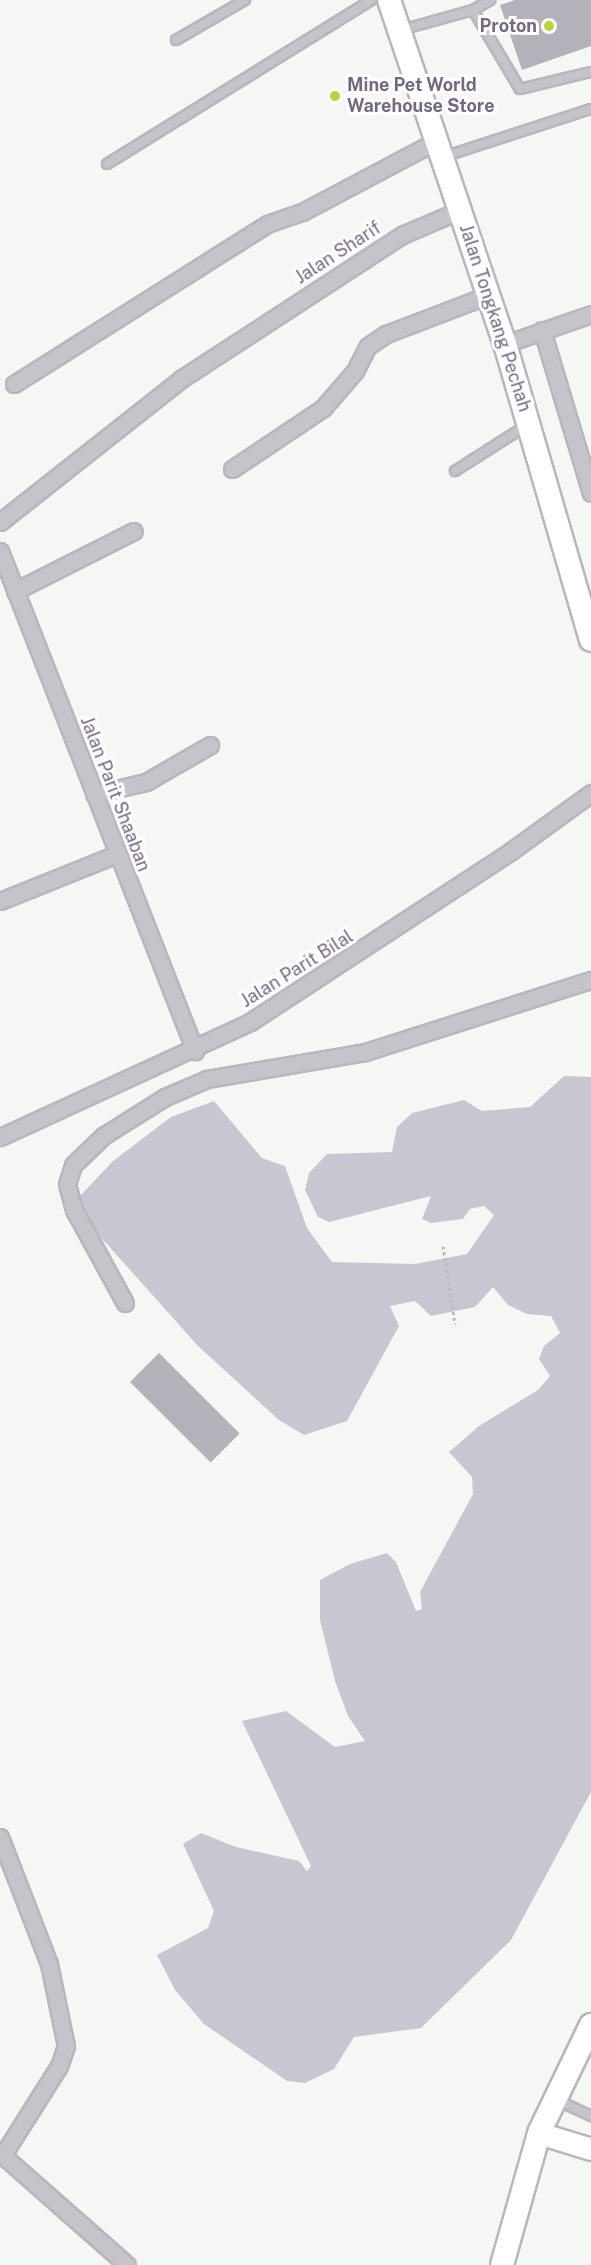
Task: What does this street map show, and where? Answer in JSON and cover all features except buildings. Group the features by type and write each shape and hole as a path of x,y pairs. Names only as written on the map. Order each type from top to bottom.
{"main road":[{"name":"Jalan Tongkang Pechah","path":"389,0 488,295 527,337 529,423 586,604 591,640"},
{"path":"502,2265 539,2133 553,2099 590,2027"}],"street":[{"path":"14,384 267,224 302,212 439,149"},
{"name":"Jalan Sharif","path":"2,521 109,431 243,338 402,235 460,210"},
{"path":"232,469 323,408 356,371 368,346 386,334 488,295"},
{"path":"591,314 527,337 591,494"},
{"path":"23,588 134,531"},
{"name":"Jalan Parit Shaaban","path":"0,551 23,588 102,793 117,854 195,1051"},
{"path":"102,793 152,780 210,745"},
{"name":"Jalan Parit Bilal","path":"0,1137 195,1051 332,972 591,793"},
{"path":"0,901 117,854"},
{"path":"125,1303 74,1210 67,1184 73,1165 103,1136 165,1097 207,1079 365,1052 591,980"},
{"path":"0,1837 49,1964 66,2046 59,2066 1,2154 127,2265"},
{"path":"539,2133 591,2149"}],"lane":[{"path":"176,40 245,0"},
{"path":"107,164 370,0"},
{"path":"400,31 473,10 490,0"},
{"path":"473,10 516,87 526,90 591,72"},
{"path":"439,149 591,109"},
{"path":"455,471 529,423"},
{"path":"553,2099 591,2116"}],"path":[{"path":"443,1246 455,1324"}],"shaded area":[{"path":"564,1076 591,1077 591,1792 511,1940 421,2028 354,2037 334,2069 305,2083 287,2081 204,2024 175,1990 157,1955 208,1928 214,1911 183,1844 201,1833 236,1847 299,1861 307,1871 311,1866 242,1721 286,1711 335,1747 365,1741 348,1716 335,1681 320,1620 320,1580 350,1564 387,1553 396,1562 416,1611 422,1609 420,1592 473,1494 472,1477 449,1452 479,1426 538,1390 550,1376 539,1359 544,1346 560,1333 551,1316 527,1314 508,1305 493,1287 475,1307 431,1316 415,1301 390,1306 399,1326 347,1421 304,1435 279,1420 198,1346 89,1224 80,1196 113,1161 171,1117 214,1101 262,1158 285,1166 307,1228 332,1262 415,1264 467,1254 494,1215 484,1206 470,1209 463,1219 431,1223 422,1219 431,1196 329,1222 318,1217 305,1190 309,1173 327,1154 392,1152 397,1127 412,1113 464,1100 482,1111 530,1107"}],"place":[{"name":"Proton","path":"549,26"},
{"name":"Mine Pet World Warehouse Store","path":"335,96"}]}
